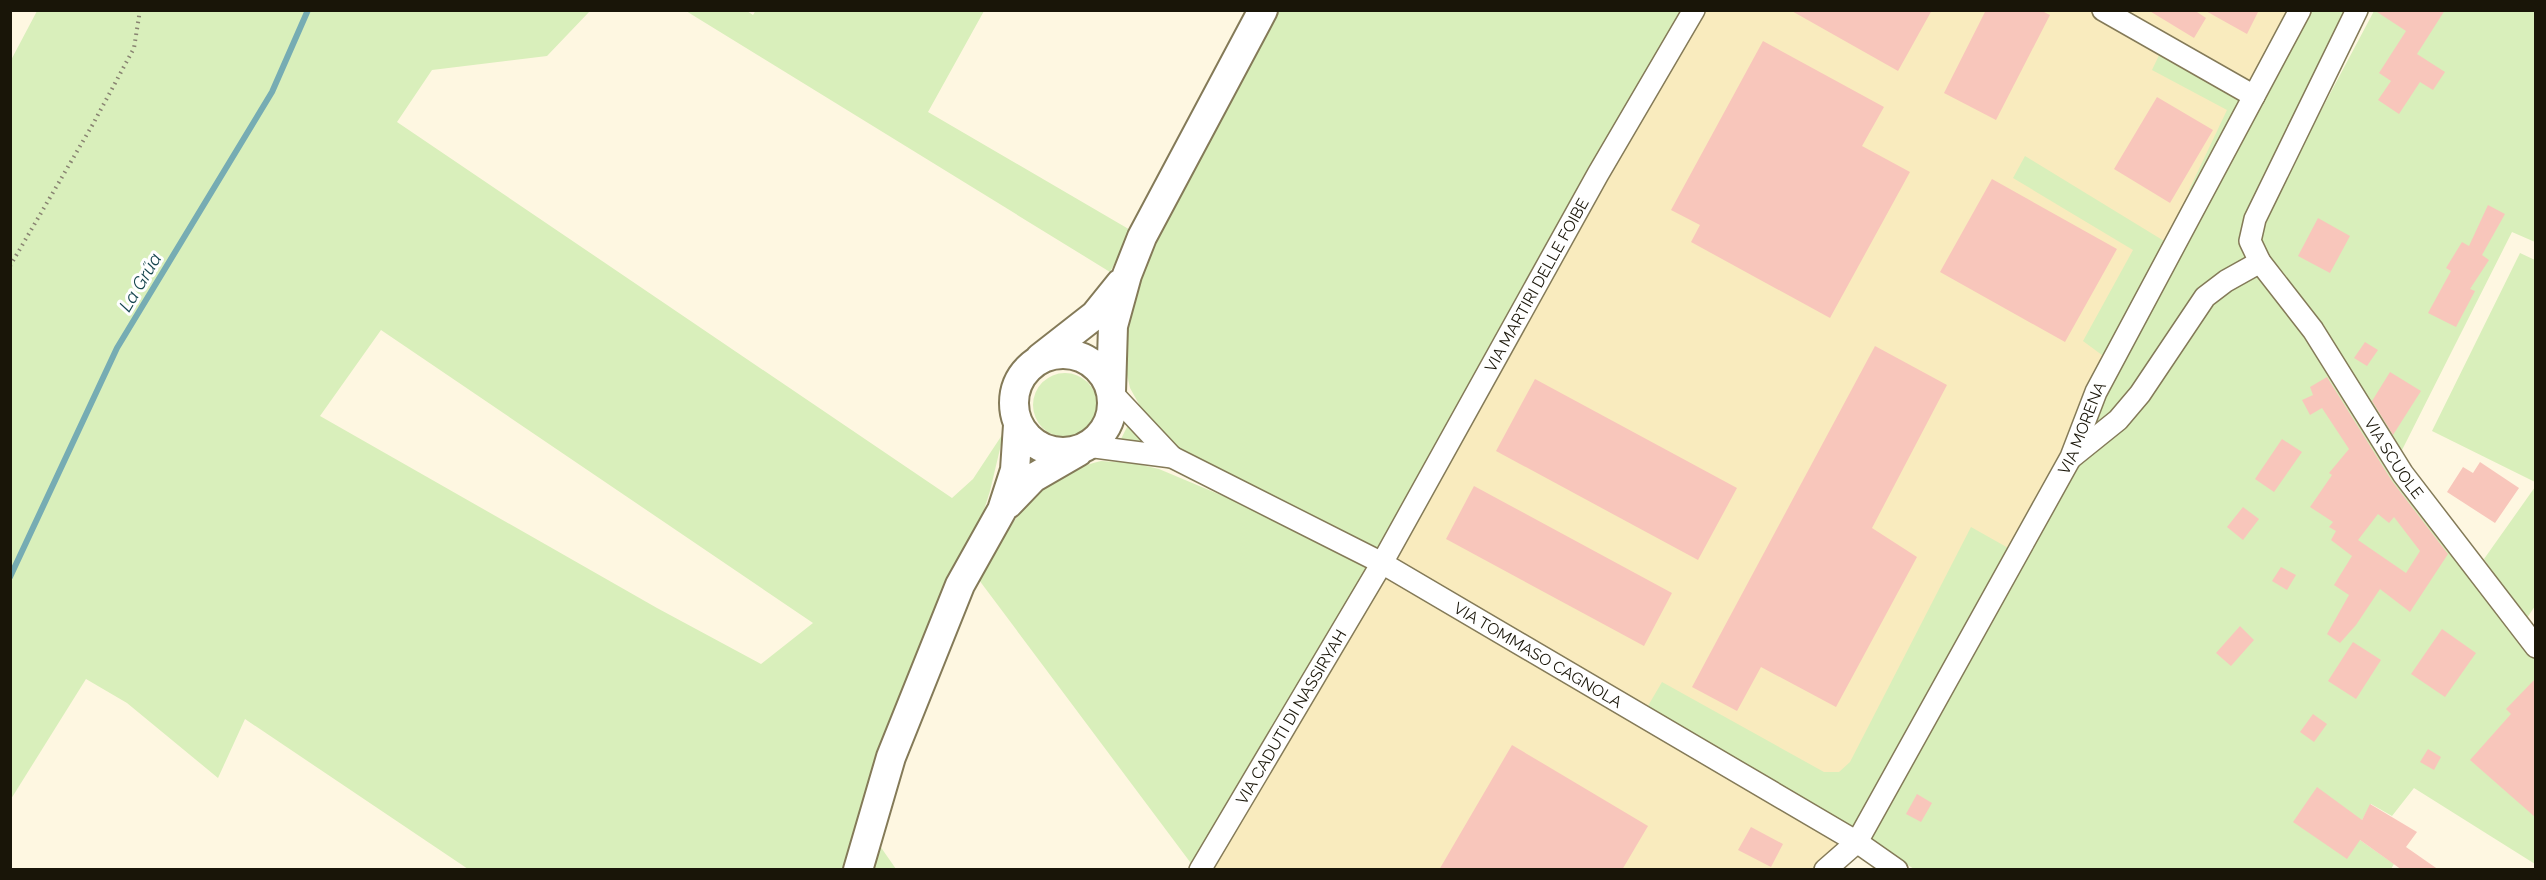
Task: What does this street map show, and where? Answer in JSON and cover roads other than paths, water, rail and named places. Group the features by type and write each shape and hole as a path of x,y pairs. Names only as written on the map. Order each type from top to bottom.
{"main road":[{"path":"1002,510 1033,478 1087,446 1102,434 1110,416 1113,326 1127,275 1142,237 1263,10"},
{"path":"858,870 891,757 960,585 1002,510 1015,470 1018,425 1013,403 1017,383 1024,372 1095,315 1127,275"},
{"path":"1036,362 1055,354 1076,356 1097,368 1111,392"},
{"path":"1018,425 1031,442 1047,450 1075,452 1087,446"}],"street":[{"name":"VIA MARTIRI DELLE FOIBE","path":"1382,563 1598,174 1694,10"},
{"path":"2103,10 2254,96"},
{"name":"VIA MORENA","path":"1857,842 2071,457 2096,392 2300,10"},
{"name":"VIA SCUOLE","path":"2357,10 2255,219 2250,241 2260,262 2313,330 2403,474 2535,647"},
{"path":"2071,457 2118,420 2140,394 2205,297 2226,280 2260,262"},
{"name":"VIA TOMMASO CAGNOLA","path":"1111,392 1172,457"},
{"name":"VIA TOMMASO CAGNOLA","path":"1087,446 1172,457 1382,563 1857,842 1897,870"},
{"name":"VIA CADUTI DI NASSIRYAH","path":"1200,870 1382,563"},
{"path":"1825,870 1857,842"}],"waterway":[{"name":"La Grűa","path":"10,577 117,348 272,92 308,10"}]}
